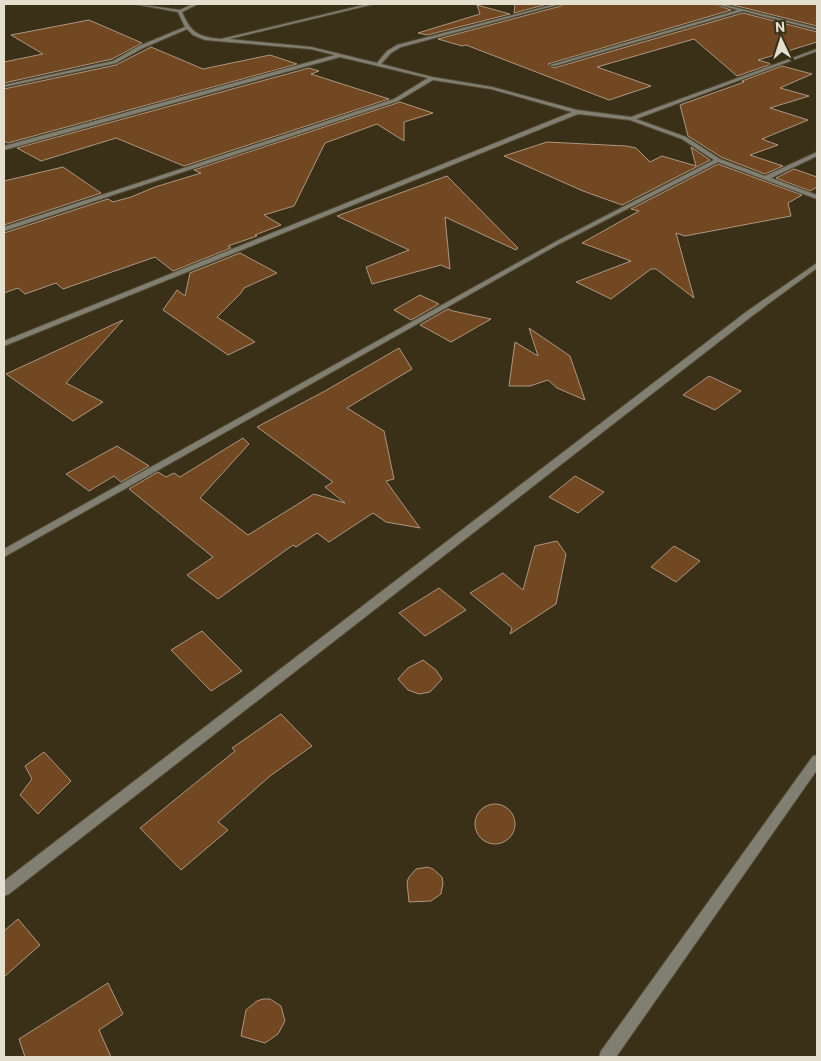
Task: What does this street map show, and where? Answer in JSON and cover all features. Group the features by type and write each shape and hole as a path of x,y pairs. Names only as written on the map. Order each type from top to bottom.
{"street":[{"path":"138,4 180,11 196,4"},
{"path":"221,40 372,4"},
{"path":"378,64 389,52 399,46 559,4"},
{"path":"718,4 817,29"},
{"path":"552,65 742,10"},
{"path":"180,11 186,28 194,35 221,40 311,48 432,78 492,88 577,112 630,119 684,138 718,160 817,197"},
{"path":"4,86 114,62 186,28"},
{"path":"630,119 817,50"},
{"path":"4,148 338,56"},
{"path":"4,229 396,100 432,78"},
{"path":"4,344 577,112"},
{"path":"767,177 817,154"},
{"path":"4,553 557,243 718,160"},
{"path":"4,889 749,314 817,265"},
{"path":"607,1057 817,760"}],"building":[{"path":"515,4 548,4 514,13"},
{"path":"563,4 714,4 731,10 548,64 554,68 743,13 817,32 817,42 758,60 772,64 737,76 694,39 597,67 651,86 609,100 466,45 462,46 438,39"},
{"path":"729,4 817,4 817,26"},
{"path":"477,5 510,14 427,35 418,33 480,14"},
{"path":"89,20 142,43 112,59 4,83 4,62 43,54 11,35"},
{"path":"151,47 203,69 270,55 297,64 8,143 4,141 4,89 116,65"},
{"path":"782,66 812,74 780,88 809,96 770,108 808,120 762,139 778,145 750,155 783,166 765,174 721,157 688,136 680,105"},
{"path":"309,68 319,71 311,74 389,99 184,166 116,138 41,161 17,148"},
{"path":"400,102 433,113 404,122 404,141 377,124 325,143 294,206 264,215 281,225 228,246 231,248 173,271 155,257 63,289 56,283 25,294 18,288 4,293 4,233 108,199 113,202 131,197 155,187 201,173 194,170"},
{"path":"547,142 626,146 636,148 650,162 662,156 696,166 691,147 710,160 622,205 583,191 504,156"},
{"path":"718,164 802,195 788,203 791,216 685,236 676,233 694,298 656,269 651,269 611,299 576,282 631,261 582,243 639,211 631,209"},
{"path":"63,167 101,193 4,225 4,181"},
{"path":"794,169 817,177 817,187 810,191 776,178"},
{"path":"447,176 518,248 516,250 445,217 450,269 441,265 372,284 366,267 409,250 337,216"},
{"path":"240,253 277,273 244,288 217,317 255,342 228,355 163,310 177,290 185,296 190,273"},
{"path":"420,295 439,304 411,320 394,310"},
{"path":"448,309 491,319 451,342 420,325"},
{"path":"123,320 66,383 103,402 73,421 6,374"},
{"path":"529,328 570,356 585,400 557,388 548,380 530,386 509,386 515,342 538,356"},
{"path":"399,348 412,369 347,408 384,431 394,479 386,481 420,528 386,522 373,513 329,542 317,533 296,547 293,545 218,599 187,575 213,557 129,489 158,472 166,477 174,473 180,477 243,438 249,444 200,498 248,535 314,494 345,503 325,487 333,482 257,427 325,391"},
{"path":"709,376 741,391 715,410 683,395"},
{"path":"117,446 149,466 121,482 114,476 89,491 66,474"},
{"path":"575,476 604,492 578,513 549,497"},
{"path":"557,541 566,554 556,604 510,634 512,628 470,593 503,573 523,590 535,546"},
{"path":"674,546 700,561 676,582 651,567"},
{"path":"439,588 466,610 425,636 399,613"},
{"path":"202,631 242,671 211,691 171,650"},
{"path":"423,660 436,670 442,679 430,692 419,694 408,690 398,679 408,668"},
{"path":"281,714 312,746 270,776 218,822 228,830 181,870 140,828 235,751 232,748"},
{"path":"44,752 71,781 38,814 20,795 32,779 25,766"},
{"path":"495,804 509,810 515,824 509,838 495,844 481,838 475,824 481,810"},
{"path":"428,867 442,877 441,894 431,901 409,902 407,882 409,877 416,869"},
{"path":"18,919 40,945 4,977 4,931"},
{"path":"108,983 123,1014 99,1030 111,1057 25,1057 19,1039"},
{"path":"270,999 281,1006 285,1021 278,1034 265,1043 241,1036 246,1010 257,1001"}]}
